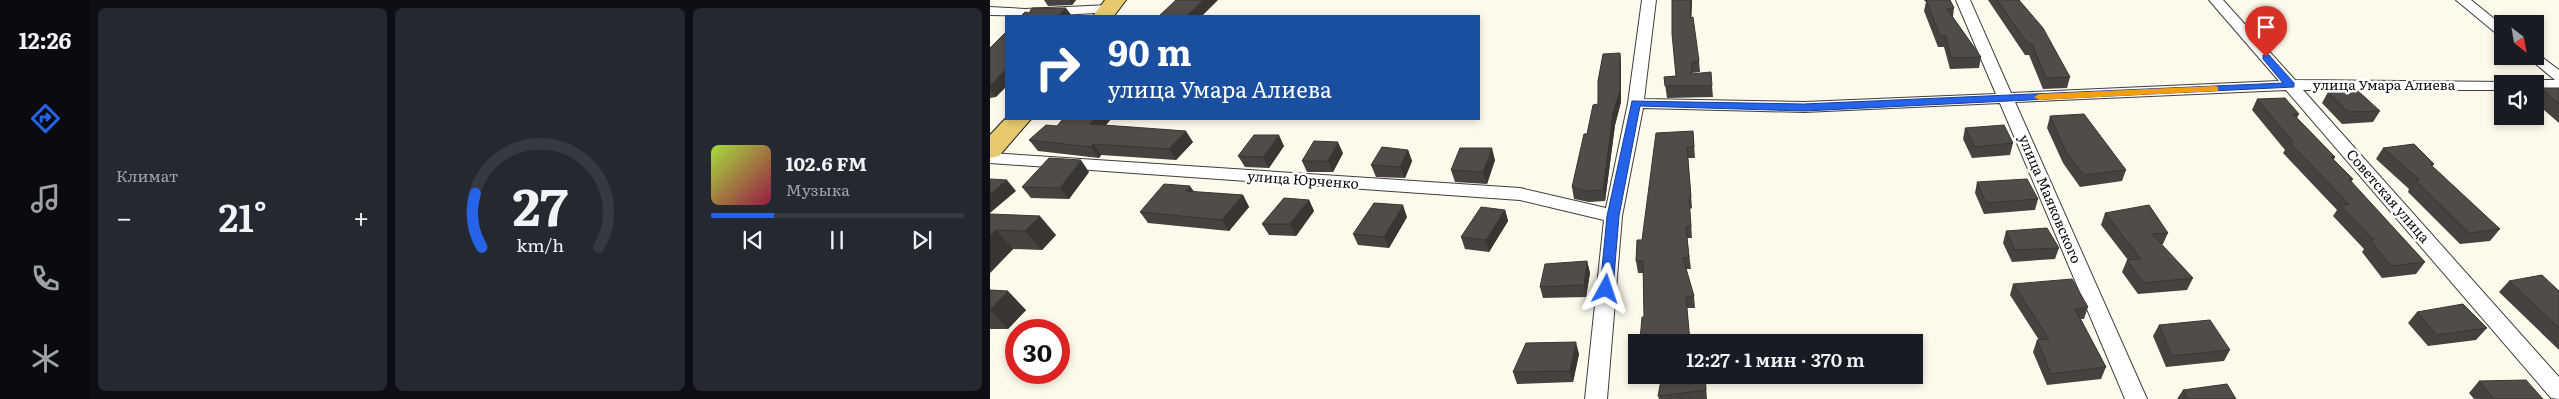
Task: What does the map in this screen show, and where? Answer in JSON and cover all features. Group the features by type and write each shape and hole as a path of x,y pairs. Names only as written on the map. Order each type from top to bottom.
{"main road":[{"path":"990,150 1018,120"}],"street":[{"path":"1596,399 1613,216 1636,103 1649,0"},
{"name":"улица Маяковского","path":"1963,0 2136,399"},
{"name":"Советская улица","path":"2216,0 2559,392"},
{"path":"2463,0 2494,25"},
{"path":"990,11 1025,13 1109,8"},
{"path":"2544,65 2559,77"},
{"name":"улица Умара Алиева","path":"1636,103 1804,108 2291,85 2494,85"},
{"path":"2544,85 2559,85"},
{"name":"улица Юрченко","path":"990,158 1520,194 1613,216"}],"building":[{"path":"1176,0 1203,0 1187,15 1160,15"},
{"path":"1672,0 1691,0 1690,18 1693,17 1699,61 1692,62 1691,74 1711,72 1712,86 1665,86 1664,77 1676,76 1672,34"},
{"path":"1926,0 1950,0 1954,8 1947,9 1981,57 1951,58 1946,36 1940,36"},
{"path":"1997,0 2019,0 2043,28 2070,77 2046,78 2032,44 2028,44"},
{"path":"1032,8 1066,8 1059,15 1022,15 1025,12 1029,13"},
{"path":"1005,33 1005,69 990,86 990,48"},
{"path":"1620,53 1620,90 1613,113 1603,190 1586,191 1572,187 1584,134 1587,134 1593,105 1598,104 1598,81 1603,54"},
{"path":"2544,88 2559,88 2559,104 2544,91"},
{"path":"2357,90 2380,111 2348,112 2328,92"},
{"path":"2285,98 2299,114 2293,114 2335,157 2331,157 2353,179 2349,179 2425,262 2391,266 2370,240 2374,240 2340,205 2349,204 2289,142 2293,142 2257,99"},
{"path":"2084,114 2126,170 2084,175 2066,152 2050,116"},
{"path":"1062,120 1093,120 1090,124 1186,131 1169,149 1093,144 1091,147 1029,140 1046,125 1057,126"},
{"path":"2004,125 2013,143 1975,147 1965,128"},
{"path":"1693,131 1694,147 1687,147 1691,197 1689,197 1691,227 1686,227 1689,257 1683,258 1694,296 1686,297 1689,334 1641,334 1642,317 1644,317 1643,261 1636,261 1637,240 1642,240 1656,133"},
{"path":"1254,135 1279,135 1263,157 1238,156"},
{"path":"1314,141 1338,142 1328,161 1302,161"},
{"path":"2414,144 2434,164 2430,164 2500,229 2469,233 2415,180 2420,180 2383,148"},
{"path":"1382,147 1408,150 1400,167 1371,165"},
{"path":"1460,148 1492,148 1483,172 1451,170"},
{"path":"1049,158 1081,160 1060,188 1022,187"},
{"path":"990,179 1007,180 990,194"},
{"path":"2027,179 2038,199 1986,203 1977,182"},
{"path":"1164,184 1190,186 1186,191 1243,195 1222,220 1140,212"},
{"path":"1284,198 1309,200 1290,224 1262,224"},
{"path":"1374,203 1403,205 1384,237 1353,234"},
{"path":"2149,205 2168,233 2152,234 2193,278 2143,283 2127,260 2141,259 2105,213"},
{"path":"1481,207 1505,210 1486,240 1461,237"},
{"path":"990,214 1040,216 1025,231 996,230 990,236"},
{"path":"2047,228 2059,248 2015,250 2006,231"},
{"path":"1587,261 1584,285 1540,287 1545,264"},
{"path":"2542,275 2559,291 2559,328 2509,281"},
{"path":"2072,279 2088,307 2075,309 2106,367 2051,374 2037,340 2049,339 2013,284"},
{"path":"990,290 1008,291 990,310"},
{"path":"2463,304 2487,328 2437,335 2417,312"},
{"path":"2210,320 2230,350 2172,356 2159,325"},
{"path":"1576,342 1570,371 1513,372 1526,343"},
{"path":"2526,380 2543,399 2494,399 2479,381"},
{"path":"1660,384 1706,384 1706,390 1658,396"},
{"path":"2227,384 2236,399 2188,399 2183,390"}],"slow traffic":[{"path":"2039,97 2215,89"}],"route":[{"path":"1606,289 1613,216 1636,103 1804,108 2291,85 2266,57"}]}
